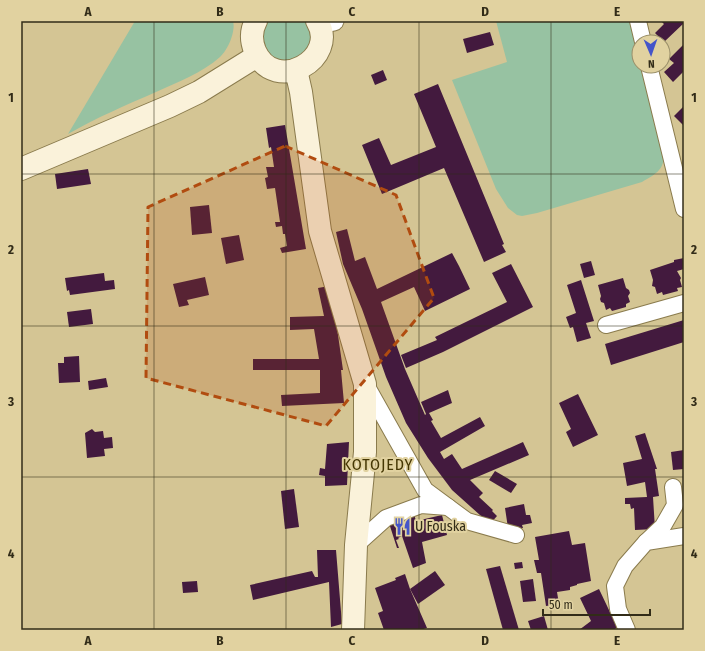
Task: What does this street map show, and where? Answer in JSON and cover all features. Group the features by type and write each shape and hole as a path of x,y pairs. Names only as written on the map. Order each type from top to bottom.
{"main road":[{"path":"256,21 252,34 253,46 258,56 262,62 272,69 288,72 303,67 312,61 318,52 321,42 323,22"},
{"path":"21,169 170,106 199,92 258,56"},
{"path":"296,70 301,92 320,231 365,384 365,452 356,545 354,630"}],"street":[{"path":"638,21 641,34"},
{"path":"651,74 684,209"},
{"path":"606,325 684,303"},
{"path":"365,384 426,490 467,521 516,535"},
{"path":"627,630 618,609 615,586 625,566 662,526 675,505 673,487"},
{"path":"356,545 386,518 421,505 448,507"},
{"path":"646,542 684,536"}],"highlighted area":[{"path":"285,146 396,195 434,298 326,426 146,378 148,207"}],"green space":[{"path":"135,21 233,21 234,25 231,40 226,50 206,68 181,81 100,117 68,134"},
{"path":"267,21 306,21 311,31 311,37 310,44 303,55 285,61 278,60 271,56 264,44 262,36 263,28"},
{"path":"496,21 631,21 634,34 631,34 631,74 645,74 664,154 664,160 658,171 642,182 537,213 522,216 517,215 508,208 496,189 452,80 507,62"}],"building":[{"path":"661,21 684,21 684,23 671,35 671,34 656,34 655,33 664,24"},
{"path":"490,32 494,45 467,53 463,39"},
{"path":"684,44 684,71 673,82 666,74 671,74 671,66 674,63 671,61 671,57"},
{"path":"383,70 387,80 375,85 371,75"},
{"path":"438,84 504,244 502,245 506,252 484,262 444,168 382,194 362,145 379,138 391,165 436,147 414,94"},
{"path":"684,106 684,126 674,116"},
{"path":"285,125 306,249 282,253 280,248 287,246 282,226 276,227 275,222 280,222 275,188 267,189 265,178 268,177 266,167 274,167 266,128"},
{"path":"88,169 91,184 57,189 55,174"},
{"path":"209,205 212,233 192,235 190,207"},
{"path":"347,229 355,261 365,257 377,289 452,253 459,266 470,289 425,311 414,287 381,302 405,369 425,415 426,414 421,402 448,390 452,403 429,413 433,420 431,421 441,438 480,417 485,426 440,452 444,459 452,454 462,469 523,442 529,455 470,480 483,493 479,497 493,510 492,511 497,516 490,524 452,490 428,458 406,423 386,377 362,309 343,264 336,232"},
{"path":"239,235 244,260 226,264 221,238"},
{"path":"684,258 684,269 677,271 681,278 680,280 682,287 677,288 678,291 663,295 662,292 657,294 655,287 652,286 653,280 650,270 674,262 674,260"},
{"path":"591,261 595,275 584,278 580,264"},
{"path":"511,264 533,307 443,352 406,368 401,355 437,340 435,337 507,302 492,273"},
{"path":"104,273 105,281 114,280 115,289 70,295 69,290 67,291 65,278"},
{"path":"205,277 209,295 187,300 189,305 179,307 173,284"},
{"path":"623,278 626,288 630,293 628,296 630,302 626,304 626,307 612,311 610,308 606,310 604,303 601,302 600,299 601,296 598,285"},
{"path":"581,280 594,321 586,323 591,338 577,342 573,327 570,328 566,317 576,313 567,285"},
{"path":"329,286 343,370 341,370 344,403 282,406 281,395 320,393 320,370 253,370 253,359 319,359 314,329 290,330 290,317 324,316 318,288"},
{"path":"91,309 93,324 69,327 67,312"},
{"path":"684,320 684,342 611,365 605,344"},
{"path":"79,356 80,382 59,383 58,363 64,363 64,357"},
{"path":"106,378 108,387 89,390 88,381"},
{"path":"578,394 598,435 573,447 566,432 571,429 559,403"},
{"path":"92,429 95,432 103,431 104,438 112,437 113,448 104,449 105,456 87,458 85,433"},
{"path":"645,433 657,469 655,469 659,496 653,497 655,529 635,530 634,508 631,509 630,504 625,504 625,498 647,497 645,482 627,486 623,463 642,459 635,436"},
{"path":"349,442 347,485 325,486 325,476 319,475 320,468 325,469 327,444"},
{"path":"684,450 684,469 673,470 671,452"},
{"path":"495,471 517,484 511,493 489,480"},
{"path":"294,489 299,527 285,529 281,491"},
{"path":"524,504 526,515 530,515 532,523 522,525 523,528 516,529 516,526 508,528 505,508"},
{"path":"414,514 416,521 442,515 447,535 422,542 426,563 413,568 402,536 396,540 399,548 397,548 389,523"},
{"path":"569,531 572,545 585,543 591,581 570,587 570,590 557,592 559,604 546,606 541,573 537,573 534,560 539,560 535,537"},
{"path":"317,550 336,550 342,624 331,627 329,582 253,600 250,585 312,571 315,577 318,577"},
{"path":"522,562 523,568 515,569 514,563"},
{"path":"500,566 519,630 503,630 486,569"},
{"path":"435,571 445,585 418,604 410,589"},
{"path":"405,574 427,628 420,630 384,630 378,613 383,611 375,588 396,580 395,578"},
{"path":"533,579 536,601 523,602 520,581"},
{"path":"197,581 198,592 183,593 182,582"},
{"path":"599,589 617,627 614,630 579,630 591,621 580,598"},
{"path":"544,616 548,630 531,630 528,621"}],"place":[{"name":"U Fouska","path":"402,526"}],"district":[{"name":"KOTOJEDY","path":"378,464"}]}
